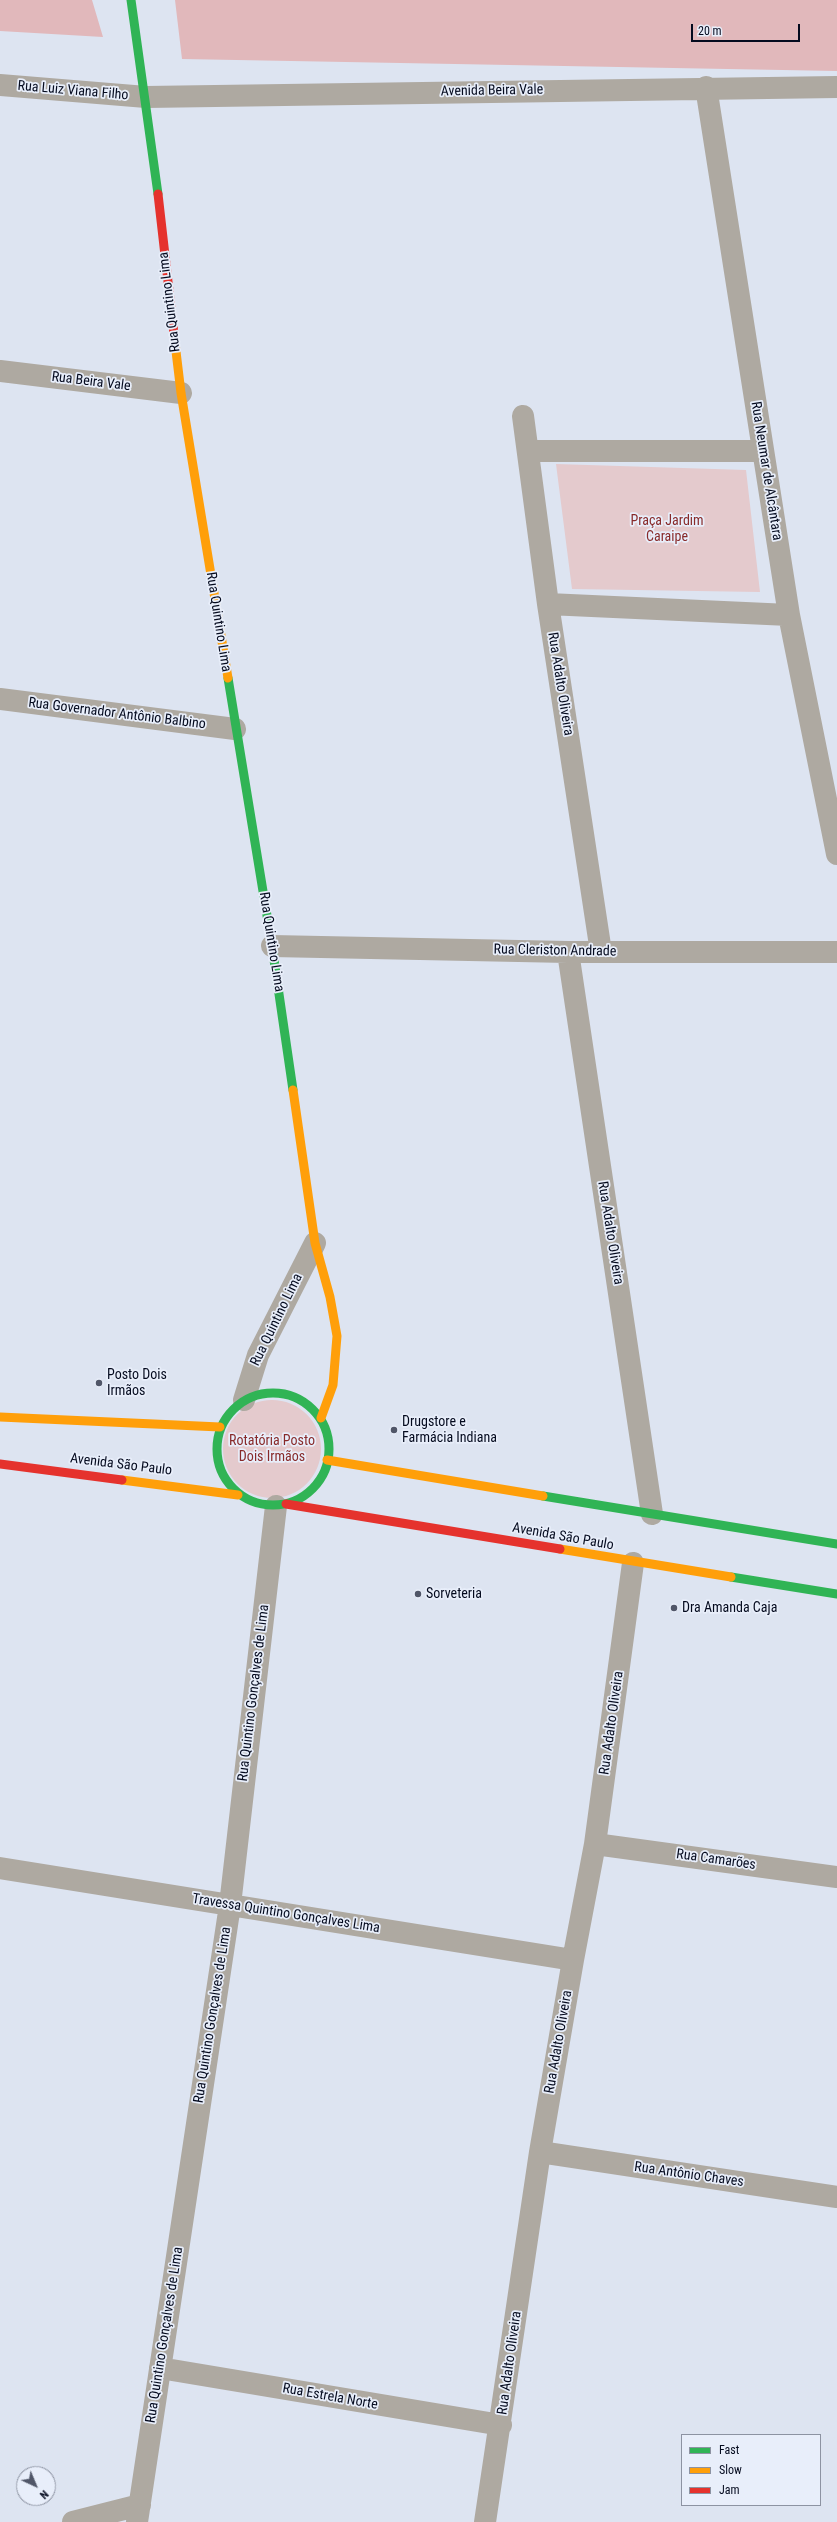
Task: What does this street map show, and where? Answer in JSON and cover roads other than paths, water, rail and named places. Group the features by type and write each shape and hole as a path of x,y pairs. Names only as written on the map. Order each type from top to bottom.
{"main road":[{"name":"Rua Quintino Lima","path":"131,0 146,96 181,393 235,729 272,946 315,1243 330,1297 337,1336 333,1385 321,1418"},
{"name":"Avenida São Paulo","path":"281,1505 303,1497 316,1485 325,1469 329,1440 321,1418 306,1402 286,1393 264,1392 244,1400 230,1412 220,1427 216,1452 222,1476 238,1494 256,1504 281,1505 634,1563 837,1594"},
{"path":"0,1417 101,1424 220,1427"},
{"path":"326,1460 837,1544"},
{"name":"Avenida São Paulo","path":"0,1464 238,1494"}],"street":[{"name":"Rua Luiz Viana Filho","path":"0,85 146,96"},
{"name":"Avenida Beira Vale","path":"146,96 706,87 837,87"},
{"name":"Rua Neumar de Alcântara","path":"706,87 789,615 837,854"},
{"name":"Rua Beira Vale","path":"0,371 181,393"},
{"name":"Rua Adalto Oliveira","path":"523,416 529,451 548,604 601,952"},
{"path":"529,451 763,451"},
{"path":"548,604 789,615"},
{"name":"Rua Governador Antônio Balbino","path":"0,698 235,729"},
{"name":"Rua Cleriston Andrade","path":"272,946 568,952 837,952"},
{"name":"Rua Adalto Oliveira","path":"568,952 652,1514"},
{"name":"Rua Quintino Lima","path":"244,1400 258,1355 315,1243"},
{"name":"Rua Quintino Gonçalves de Lima","path":"139,2513 230,1905 281,1505"},
{"name":"Rua Adalto Oliveira","path":"485,2522 501,2425 540,2152 573,1960 595,1844 634,1563"},
{"name":"Rua Camarões","path":"595,1844 837,1877"},
{"name":"Travessa Quintino Gonçalves Lima","path":"0,1868 573,1960"},
{"name":"Rua Antônio Chaves","path":"540,2152 837,2197"},
{"name":"Rua Estrela Norte","path":"160,2368 501,2425"},
{"path":"73,2522 139,2513"}],"place":[{"name":"Posto Dois Irmãos","path":"99,1383"},
{"name":"Drugstore e Farmácia Indiana","path":"394,1430"},
{"name":"Sorveteria","path":"418,1594"},
{"name":"Dra Amanda Caja","path":"674,1608"}],"park label":[{"name":"Praça Jardim Caraipe","path":"667,530"},
{"name":"Rotatória Posto Dois Irmãos","path":"272,1450"}]}
